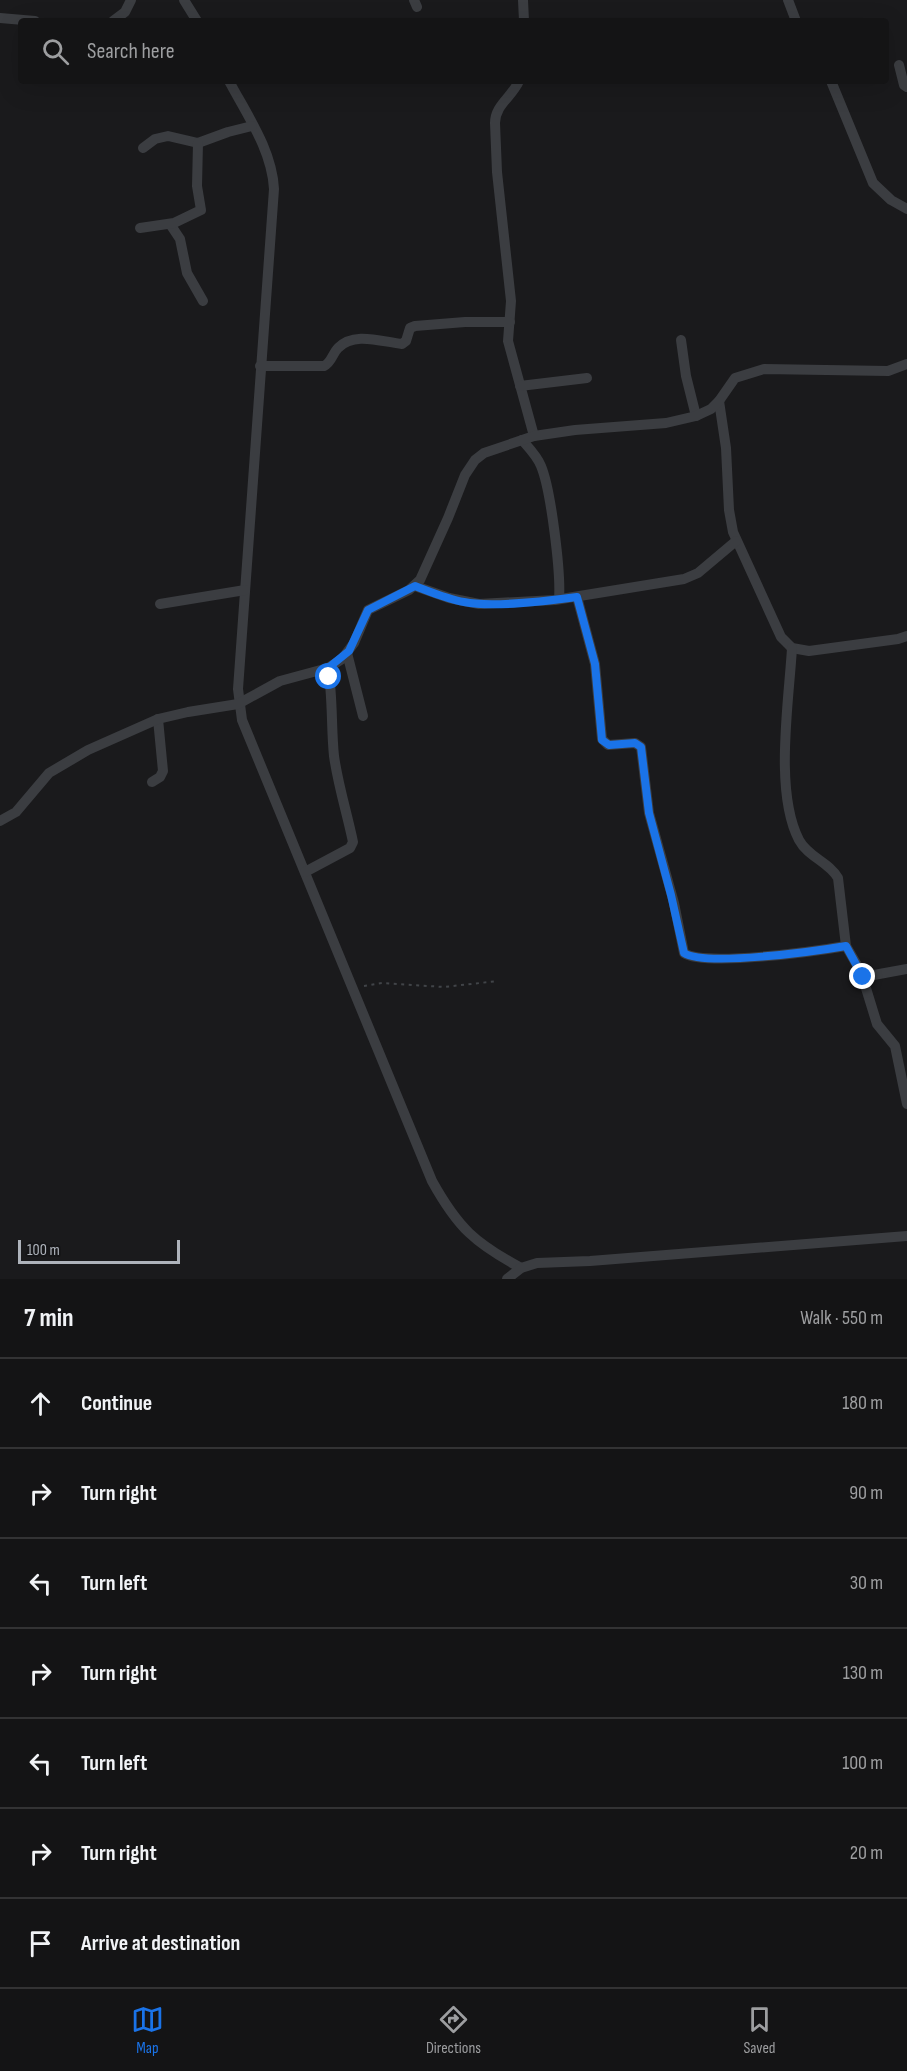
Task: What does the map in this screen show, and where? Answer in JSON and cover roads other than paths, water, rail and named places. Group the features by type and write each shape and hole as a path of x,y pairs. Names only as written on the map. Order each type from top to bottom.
{"street":[{"path":"117,18 124,12 131,0"},
{"path":"184,0 195,18"},
{"path":"523,0 524,18"},
{"path":"788,0 795,18"},
{"path":"0,18 18,20"},
{"path":"898,66 904,85 907,87"},
{"path":"231,84 262,144 270,164 274,189 238,704 248,737 438,1191 461,1226 471,1236 487,1249 521,1268"},
{"path":"518,84 495,116 497,172 511,302 509,345 534,436"},
{"path":"832,84 873,183 891,200 907,209"},
{"path":"143,148 155,139 168,136 198,143 252,126"},
{"path":"140,228 171,224 202,209 198,189 198,143"},
{"path":"171,224 180,239 186,273 203,301"},
{"path":"260,366 324,366 330,363 338,347 349,341 362,339 403,343 410,328 415,326 465,322 510,322"},
{"path":"681,340 686,376 696,416"},
{"path":"0,821 16,812 46,776 63,763 136,727 188,712 238,704 280,681 328,668 347,653 354,643 368,610 415,586 420,580 465,475 475,460 496,448 534,436 575,430 655,424 696,416 705,413 719,401 735,378 764,369 888,371 907,364"},
{"path":"520,386 587,378"},
{"path":"719,401 726,448 729,510 736,541 782,638 792,648 809,651 907,636"},
{"path":"522,440 540,463 545,479 555,546 559,599"},
{"path":"415,586 472,603 577,597 684,579 698,573 736,541"},
{"path":"160,604 245,590"},
{"path":"577,597 595,664 602,740 609,745 635,743 641,747 649,813 684,953 692,957 733,958 783,955 846,946"},
{"path":"792,648 786,777 791,815 796,833 806,849 833,871 838,878 846,946 863,977 877,1024 895,1046 907,1104"},
{"path":"347,653 363,716"},
{"path":"305,872 350,848 353,842 334,756 328,668"},
{"path":"152,782 160,777 163,771 158,719"},
{"path":"863,977 907,969"},
{"path":"507,1279 521,1268 537,1263 590,1261 907,1236"}]}
